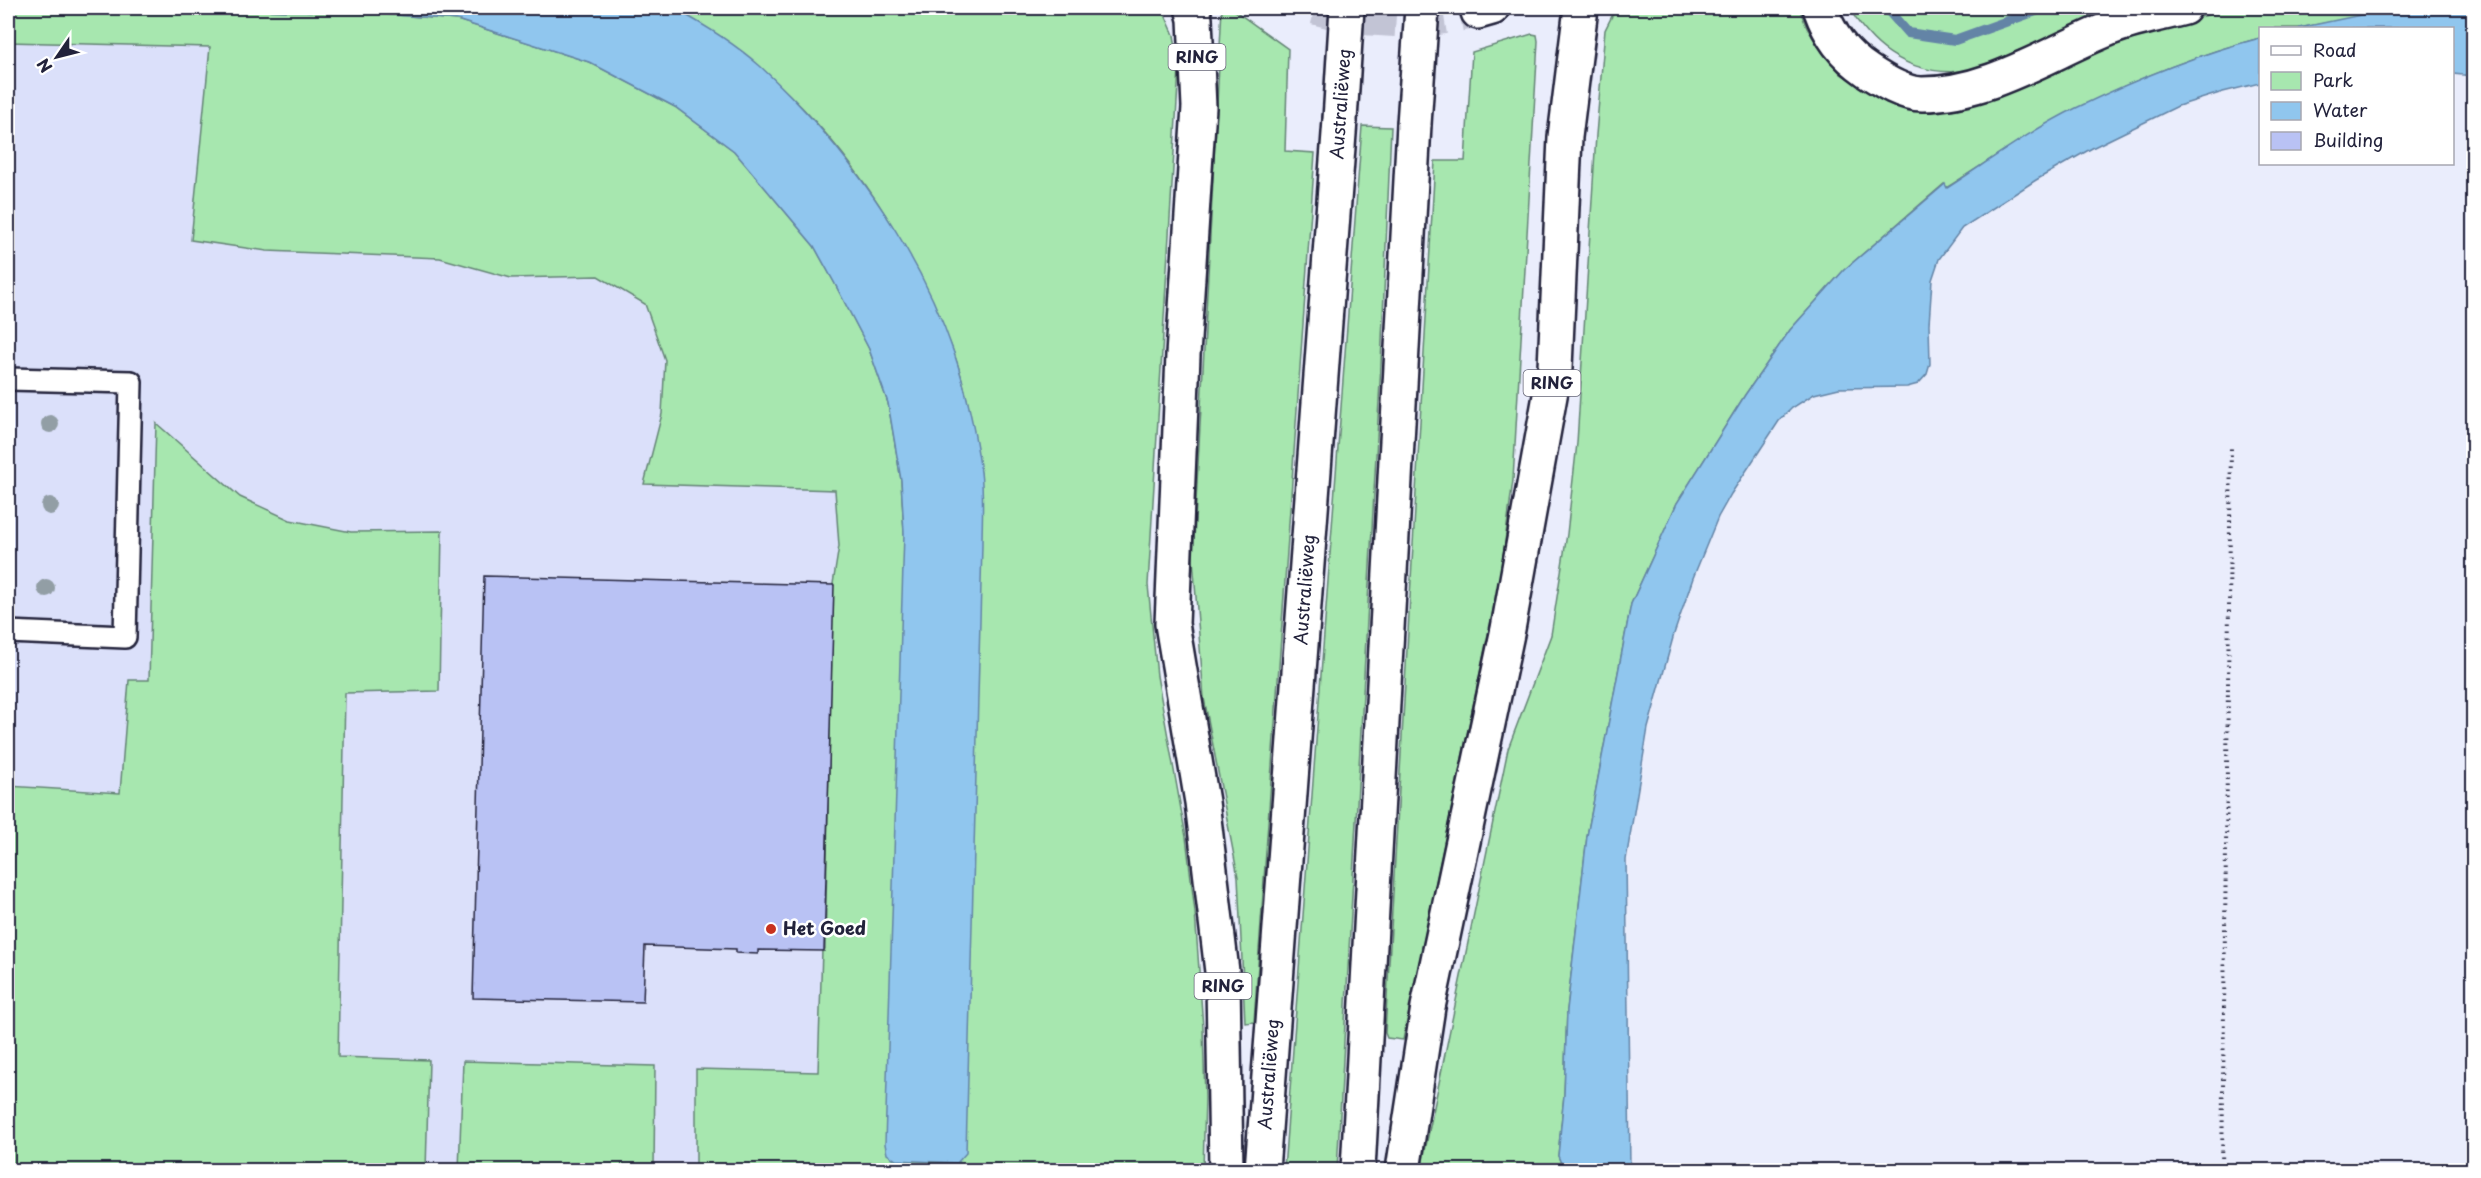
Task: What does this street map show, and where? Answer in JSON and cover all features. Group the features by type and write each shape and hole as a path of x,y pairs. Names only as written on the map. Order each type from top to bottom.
{"main road":[{"name":"RING","path":"1192,8 1195,19 1199,106 1183,355 1172,624 1202,802 1223,980 1226,1170"},
{"name":"Australiëweg","path":"1262,1170 1347,8"},
{"path":"1358,1170 1422,8"},
{"name":"RING","path":"1403,1170 1428,1007 1508,629 1555,368 1565,136 1581,8"},
{"path":"1820,8 1827,29 1850,59 1885,82 1920,94 1972,88 2044,59 2107,29 2184,8"}],"lane":[{"path":"8,379 131,382 125,637 8,632"}],"path":[{"path":"2222,1170 2231,446"}],"shaded area":[{"path":"8,8 329,8 875,100 1000,1170 8,1170"}],"green space":[{"path":"8,8 173,8 372,13 457,20 589,62 675,107 734,151 814,246 834,282 869,349 888,403 901,480 904,533 981,474 963,383 949,339 900,239 879,204 830,138 773,79 708,29 673,8 1162,8 1174,35 1179,68 1148,585 1157,676 1186,837 1195,912 1203,1028 1205,1098 1203,1170 696,1170 696,1069 818,1072 822,950 825,949 833,584 839,546 835,490 644,484 662,414 665,360 645,304 598,276 511,278 440,258 267,251 191,240 210,47 8,42"},
{"path":"1222,8 1231,8 1288,49 1285,151 1315,153 1254,1022 1245,1023 1238,877 1204,698 1193,559"},
{"path":"1616,8 1799,8 1807,28 1822,52 1841,74 1887,103 1922,110 1952,110 1984,101 2044,71 2116,41 2232,8 2405,8 2304,27 2259,27 2259,38 2166,69 2098,98 2059,118 1946,188 1944,184 1844,270 1790,330 1745,395 1677,503 1631,604 1587,836 1567,1010 1564,1095 1558,1156 1564,1170 1421,1170 1508,749 1551,635 1567,534 1577,443 1596,135 1605,30"},
{"path":"1850,8 2143,8 2064,33 1980,68 1945,72 1916,66 1890,53 1865,31"},
{"path":"1532,34 1537,35 1538,41 1513,480 1501,572 1403,1040 1387,1038 1385,1033 1435,161 1465,161 1472,52"},
{"path":"1362,126 1391,127 1381,364 1337,1170 1284,1170"},
{"path":"156,423 240,497 290,520 351,532 442,531 439,691 345,693 338,1057 429,1060 426,1170 8,1170 8,786 120,793 129,680 149,680"},
{"path":"463,1061 655,1066 654,1170 459,1170"}],"water":[{"path":"173,8 673,8 718,34 760,66 820,128 874,198 898,235 939,313 963,382 982,481 966,1153 957,1163 896,1160 887,1154 885,1144 904,533 901,480 888,403 869,349 814,246 734,151 675,107 589,62 457,20 372,13"},
{"path":"2394,8 2473,8 2473,76 2454,74 2454,27 2304,27"},
{"path":"2259,38 2259,83 2178,106 2094,147 2036,180 1962,228 1939,259 1932,280 1929,324 1930,364 1927,374 1918,384 1907,387 1839,388 1814,394 1792,408 1779,421 1731,494 1718,517 1693,578 1674,634 1648,728 1626,860 1630,1166 1624,1170 1564,1170 1558,1156 1564,1095 1567,1010 1587,836 1631,604 1677,503 1745,395 1790,330 1844,270 1945,184 1947,188 2010,146 2076,108 2143,78"}],"building":[{"path":"484,576 834,585 824,951 758,950 758,954 736,953 736,949 645,946 643,1002 473,998"}],"waterway":[{"path":"1886,8 1908,33 1955,40 2044,8"}],"tunnel":[{"path":"1315,8 1354,18 1417,22 1478,12"}],"place":[{"name":"Het Goed","path":"771,929"}]}
